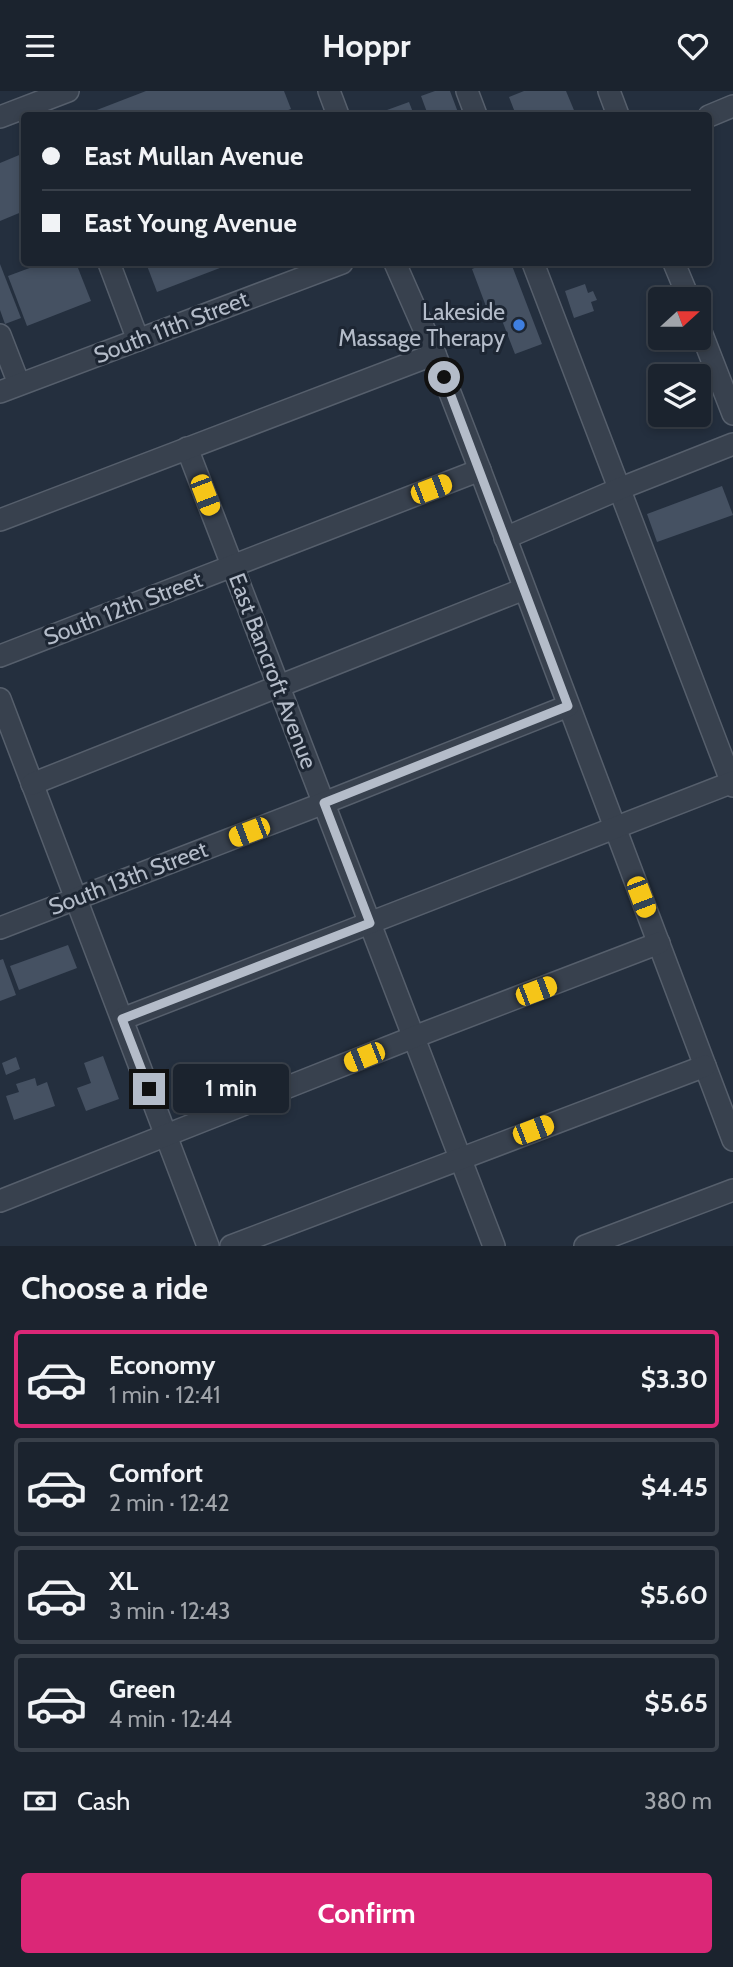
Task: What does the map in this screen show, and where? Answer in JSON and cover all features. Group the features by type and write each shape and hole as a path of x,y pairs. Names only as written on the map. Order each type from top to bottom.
{"street":[{"path":"329,91 337,112"},
{"path":"467,91 475,112"},
{"path":"609,91 617,112"},
{"path":"0,117 54,99"},
{"path":"712,114 733,106"},
{"path":"110,266 138,339"},
{"name":"South 11th Street","path":"10,388 334,266"},
{"path":"397,266 435,353 705,1066 728,1111 733,1140"},
{"path":"122,1019 733,783 534,266"},
{"path":"675,266 684,287"},
{"path":"0,335 10,388"},
{"path":"708,350 733,414"},
{"path":"0,520 435,353"},
{"path":"505,538 733,444"},
{"name":"East Bancroft Avenue","path":"187,448 494,1246"},
{"name":"South 12th Street","path":"0,656 480,470"},
{"path":"32,784 524,589"},
{"path":"0,699 208,1246"},
{"name":"South 13th Street","path":"0,928 568,706"},
{"path":"0,1201 659,943"},
{"path":"231,1246 705,1066"},
{"path":"585,1246 733,1190"}],"building":[{"path":"146,91 284,91 291,109 283,112 92,112"},
{"path":"435,91 450,91 458,112 427,112 421,96"},
{"path":"524,91 566,91 575,112 515,112 509,97"},
{"path":"409,102 413,112 388,112 387,110"},
{"path":"21,154 21,212 0,221 0,163"},
{"path":"0,264 21,318 5,324 0,310"},
{"path":"35,266 77,266 91,301 27,326 8,276"},
{"path":"147,266 225,266 157,292"},
{"path":"479,266 512,266 542,344 515,354 496,305 487,309 472,269"},
{"path":"585,284 588,293 593,291 597,300 591,302 594,311 574,318 565,291"},
{"path":"722,486 733,515 657,542 647,514"},
{"path":"68,945 77,968 19,990 10,966"},
{"path":"3,959 16,995 0,1001 0,960"},
{"path":"103,1056 119,1099 86,1111 77,1088 91,1083 84,1063"},
{"path":"16,1057 20,1069 6,1075 2,1063"},
{"path":"35,1078 37,1086 47,1082 55,1106 14,1120 6,1096 19,1092 16,1084"}],"place":[{"name":"Lakeside Massage Therapy","path":"519,325"}],"route":[{"path":"149,1089 122,1019 370,923 324,803 568,706 444,377"}]}
